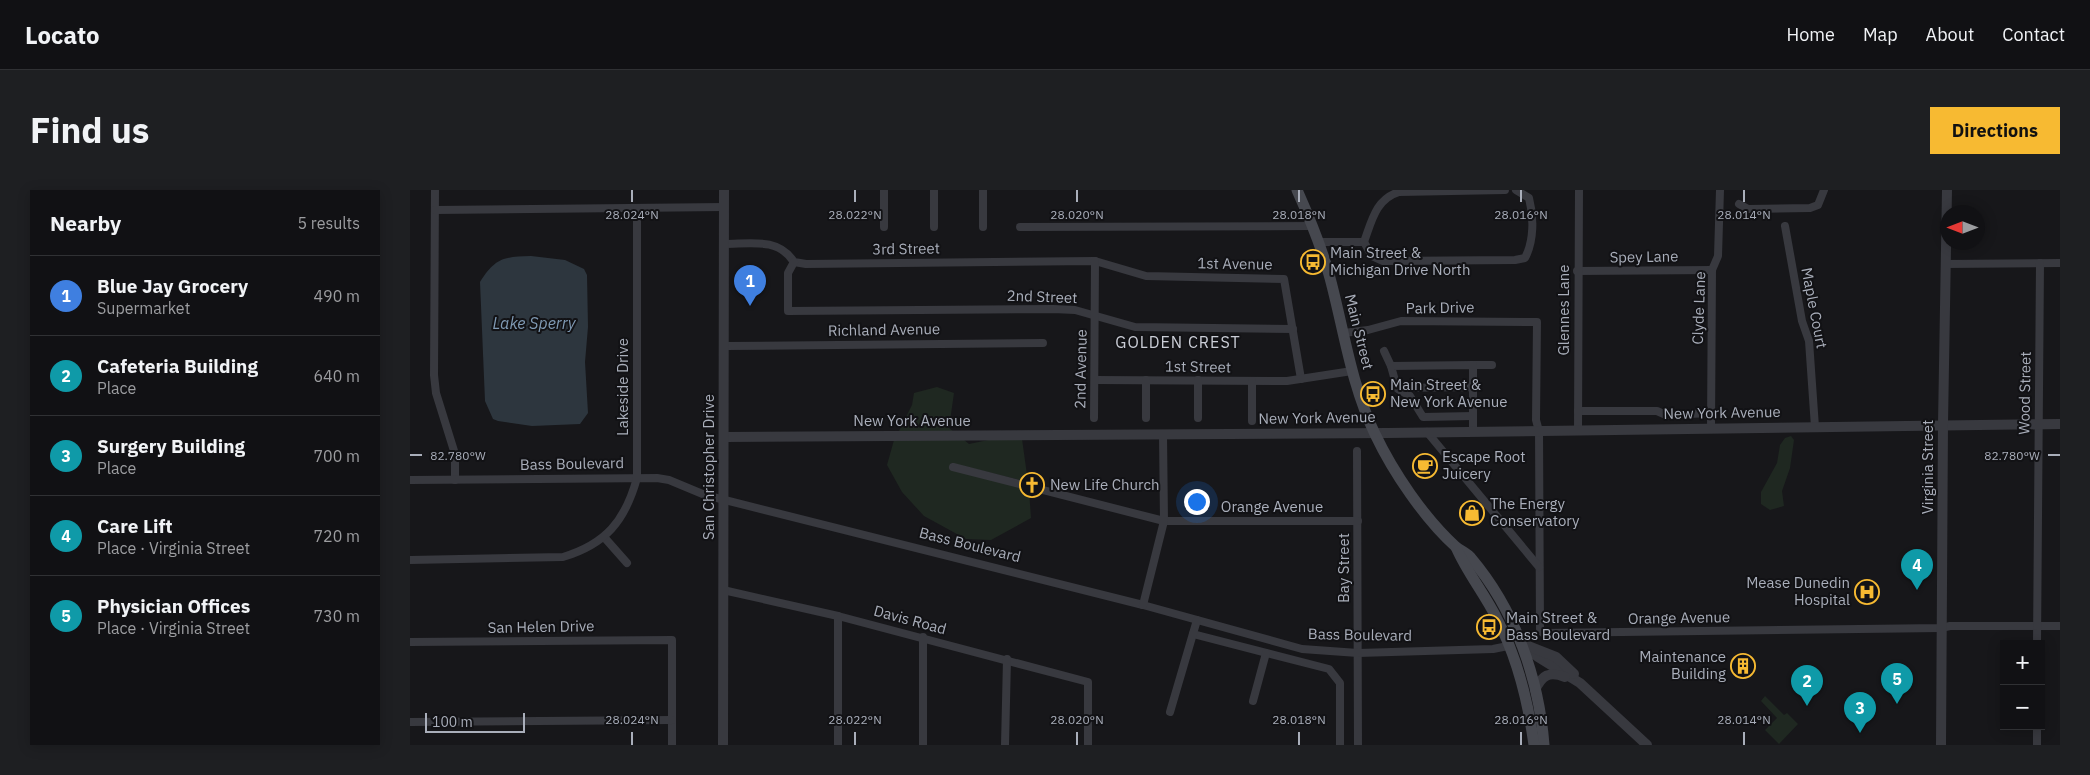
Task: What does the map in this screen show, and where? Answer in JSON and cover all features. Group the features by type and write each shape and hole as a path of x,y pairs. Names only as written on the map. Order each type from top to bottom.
{"main road":[{"name":"Main Street","path":"1297,190 1319,242 1330,276 1352,371 1374,433 1402,482 1456,547 1469,556 1481,571 1510,618 1521,644 1536,690 1544,745"},
{"name":"Main Street","path":"1456,547 1462,561 1496,616 1508,646 1526,697 1534,745"}],"street":[{"path":"435,190 434,375 436,393 455,454 455,480"},
{"name":"San Christopher Drive","path":"723,745 724,190"},
{"path":"884,190 884,227"},
{"path":"934,190 934,227"},
{"path":"983,190 983,227"},
{"path":"1364,242 1380,203 1388,195 1399,192 1505,190"},
{"path":"1364,242 1372,256 1383,261 1515,260 1525,258 1529,251 1531,235 1531,208 1529,198 1516,190"},
{"name":"Glennes Lane","path":"1578,430 1577,271 1579,190"},
{"name":"Clyde Lane","path":"1711,428 1712,270 1718,256 1720,190"},
{"path":"1739,204 1748,209 1810,208 1818,205 1824,190"},
{"name":"Virginia Street","path":"1942,745 1943,424 1947,190"},
{"path":"435,210 724,207"},
{"name":"Lakeside Drive","path":"410,560 563,557 579,552 604,537 625,512 637,478 637,208"},
{"path":"1020,227 1312,226"},
{"name":"Maple Court","path":"1785,226 1802,321 1809,342 1815,427"},
{"path":"1319,242 1364,242"},
{"path":"724,244 768,244 778,246 788,253 794,262"},
{"name":"3rd Street","path":"794,262 806,264 1095,261"},
{"name":"2nd Avenue","path":"1094,418 1095,261"},
{"name":"1st Avenue","path":"1095,261 1146,276 1284,279 1301,379"},
{"name":"2nd Street","path":"794,262 788,273 788,311 1054,309 1075,310 1135,326 1293,329"},
{"name":"Wood Street","path":"2037,640 2040,263"},
{"path":"1946,264 2060,263"},
{"name":"Spey Lane","path":"1577,271 1712,270"},
{"name":"Park Drive","path":"1344,333 1368,330 1401,321 1537,322 1536,420 1540,430"},
{"name":"Richland Avenue","path":"725,346 1043,343"},
{"path":"1384,351 1391,366 1397,388 1417,403 1423,417 1473,416"},
{"path":"1473,365 1473,431"},
{"path":"1391,366 1492,365"},
{"path":"1301,379 1352,371"},
{"name":"1st Street","path":"1095,380 1252,381 1301,379"},
{"path":"1146,380 1146,418"},
{"path":"1198,380 1198,418"},
{"path":"1252,381 1252,421"},
{"path":"1397,388 1473,388"},
{"path":"1578,411 1657,411 1666,415 1711,413"},
{"name":"New York Avenue","path":"725,437 1374,433 1943,424 2060,424"},
{"path":"1539,567 1540,430"},
{"path":"1427,432 1539,567"},
{"path":"1143,605 1164,521 1163,435"},
{"name":"Bay Street","path":"1357,451 1358,745"},
{"name":"Orange Avenue","path":"953,467 1164,521 1358,521"},
{"name":"Bass Boulevard","path":"410,480 637,478 669,480 700,493 1143,605 1270,642 1302,649 1358,653 1493,648 1521,644"},
{"path":"604,537 627,563"},
{"name":"Orange Avenue","path":"1539,567 1540,629 1543,633 2060,626"},
{"name":"Davis Road","path":"723,590 923,637 1088,682 1088,745"},
{"path":"838,616 838,745"},
{"path":"1170,712 1197,620"},
{"path":"1193,634 1329,669 1335,674 1340,683 1340,745"},
{"path":"923,637 923,745"},
{"name":"San Helen Drive","path":"410,642 672,640 672,720"},
{"path":"1521,644 1580,683 1647,745"},
{"path":"1253,701 1266,653"},
{"path":"1005,745 1007,659"},
{"path":"1536,690 1543,677 1554,673 1580,683"},
{"path":"410,722 672,720 672,745"},
{"path":"2037,730 2037,745"}],"shaded area":[{"path":"937,387 954,393 949,428 954,432 898,433 912,405 914,393"},
{"path":"1791,436 1794,440 1790,468 1782,491 1784,506 1770,510 1761,504 1761,492 1777,463 1780,445 1785,438"},
{"path":"963,439 969,444 993,439 1022,439 1028,482 951,463 949,469 1029,490 1031,518 991,540 966,539 924,516 902,492 887,465 894,440"},
{"path":"1765,696 1784,715 1787,713 1798,724 1779,744 1765,730 1777,718 1761,701"}],"water":[{"name":"Lake Sperry","path":"531,256 565,260 584,269 587,275 588,327 585,362 588,413 580,424 532,426 498,421 493,419 485,401 480,282 491,268 501,260"}],"place":[{"name":"Main Street & Michigan Drive North","path":"1313,262"},
{"name":"Blue Jay Grocery","path":"750,306"},
{"name":"Main Street & New York Avenue","path":"1373,394"},
{"name":"Escape Root Juicery","path":"1425,466"},
{"name":"New Life Church","path":"1032,485"},
{"name":"The Energy Conservatory","path":"1472,513"},
{"name":"Care Lift","path":"1917,590"},
{"name":"Mease Dunedin Hospital","path":"1867,592"},
{"name":"Main Street & Bass Boulevard","path":"1489,627"},
{"name":"Maintenance Building","path":"1743,666"},
{"name":"Physician Offices","path":"1897,704"},
{"name":"Cafeteria Building","path":"1807,706"},
{"name":"Surgery Building","path":"1860,733"}],"district":[{"name":"GOLDEN CREST","path":"1178,342"}]}
